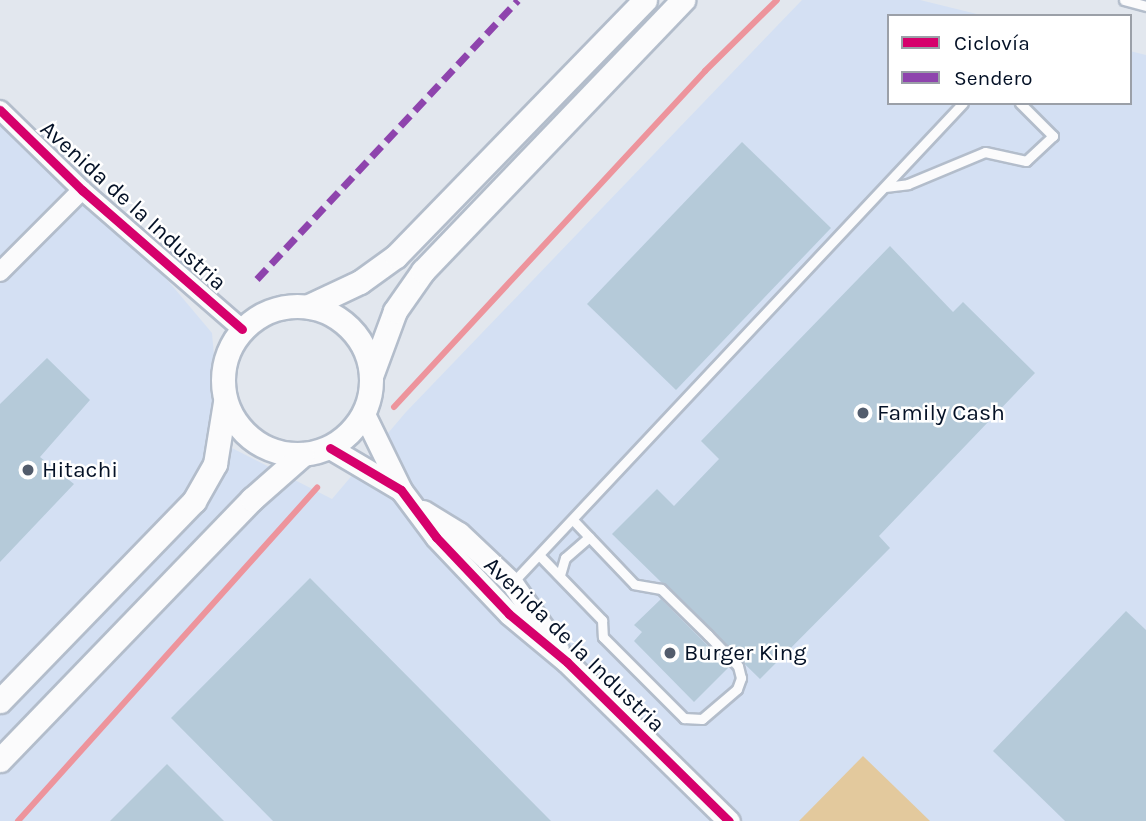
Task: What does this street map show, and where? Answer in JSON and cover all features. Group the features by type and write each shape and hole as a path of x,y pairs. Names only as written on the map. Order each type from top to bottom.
{"main road":[{"path":"0,701 194,501 218,457 225,402 222,376 228,351 242,329 272,309 309,306 360,282 396,256 645,0"},
{"path":"225,402 236,425 254,442 277,453 302,455 330,447 346,437 364,414 371,376 395,311 423,271 683,0"},
{"path":"309,306 328,312 352,330 367,356 371,376"},
{"path":"0,760 252,499 302,455"}],"street":[{"name":"Avenida de la Industria","path":"0,110 82,190 242,329"},
{"path":"0,272 82,190"},
{"path":"364,414 401,490"},
{"path":"330,447 401,490"},
{"name":"Avenida de la Industria","path":"401,490 419,509 436,537 509,614 566,662 729,821"},
{"name":"Avenida de la Industria","path":"419,509 459,533 512,583 566,662"},
{"path":"436,537 458,545 501,589 512,583"}],"lane":[{"path":"1124,0 1146,6"},
{"path":"512,583 961,105"},
{"path":"885,187 908,184 985,152 1026,161 1054,136 1022,105"},
{"path":"540,555 602,620 603,637 684,718 702,719 737,689 741,678 738,666 708,635 661,589 635,584 573,520"},
{"path":"560,575 565,558 589,537"}],"shaded area":[{"path":"802,0 920,0 977,14 887,14 887,105 1132,105 1132,52 1146,55 1146,821 0,821 0,117 164,276 212,333 222,443 332,499 406,412"},
{"path":"863,756 930,821 799,821"}],"building":[{"path":"742,142 831,228 676,390 587,304"},
{"name":"Family Cash","path":"890,246 953,312 963,302 1035,373 879,536 890,548 760,679 612,534 657,489 674,506 719,459 701,441"},
{"name":"Hitachi","path":"47,358 90,400 40,457 74,484 0,562 0,404"},
{"path":"310,578 551,821 273,821 171,718"},
{"path":"661,599 729,667 694,702 634,641 642,632 634,625"},
{"path":"1126,611 1146,630 1146,821 1065,821 993,751"},
{"path":"167,764 224,821 110,821"}],"waterway":[{"path":"394,407 705,71 777,0"},
{"path":"18,821 317,488"}],"marked path":[{"path":"257,279 518,0"}],"cycle path":[{"path":"0,110 82,190 242,329"},
{"path":"330,448 401,490 436,537 509,614 567,662 729,821"}],"place":[{"name":"Family Cash","path":"863,413"},
{"name":"Hitachi","path":"28,470"},
{"name":"Burger King","path":"670,653"}]}
